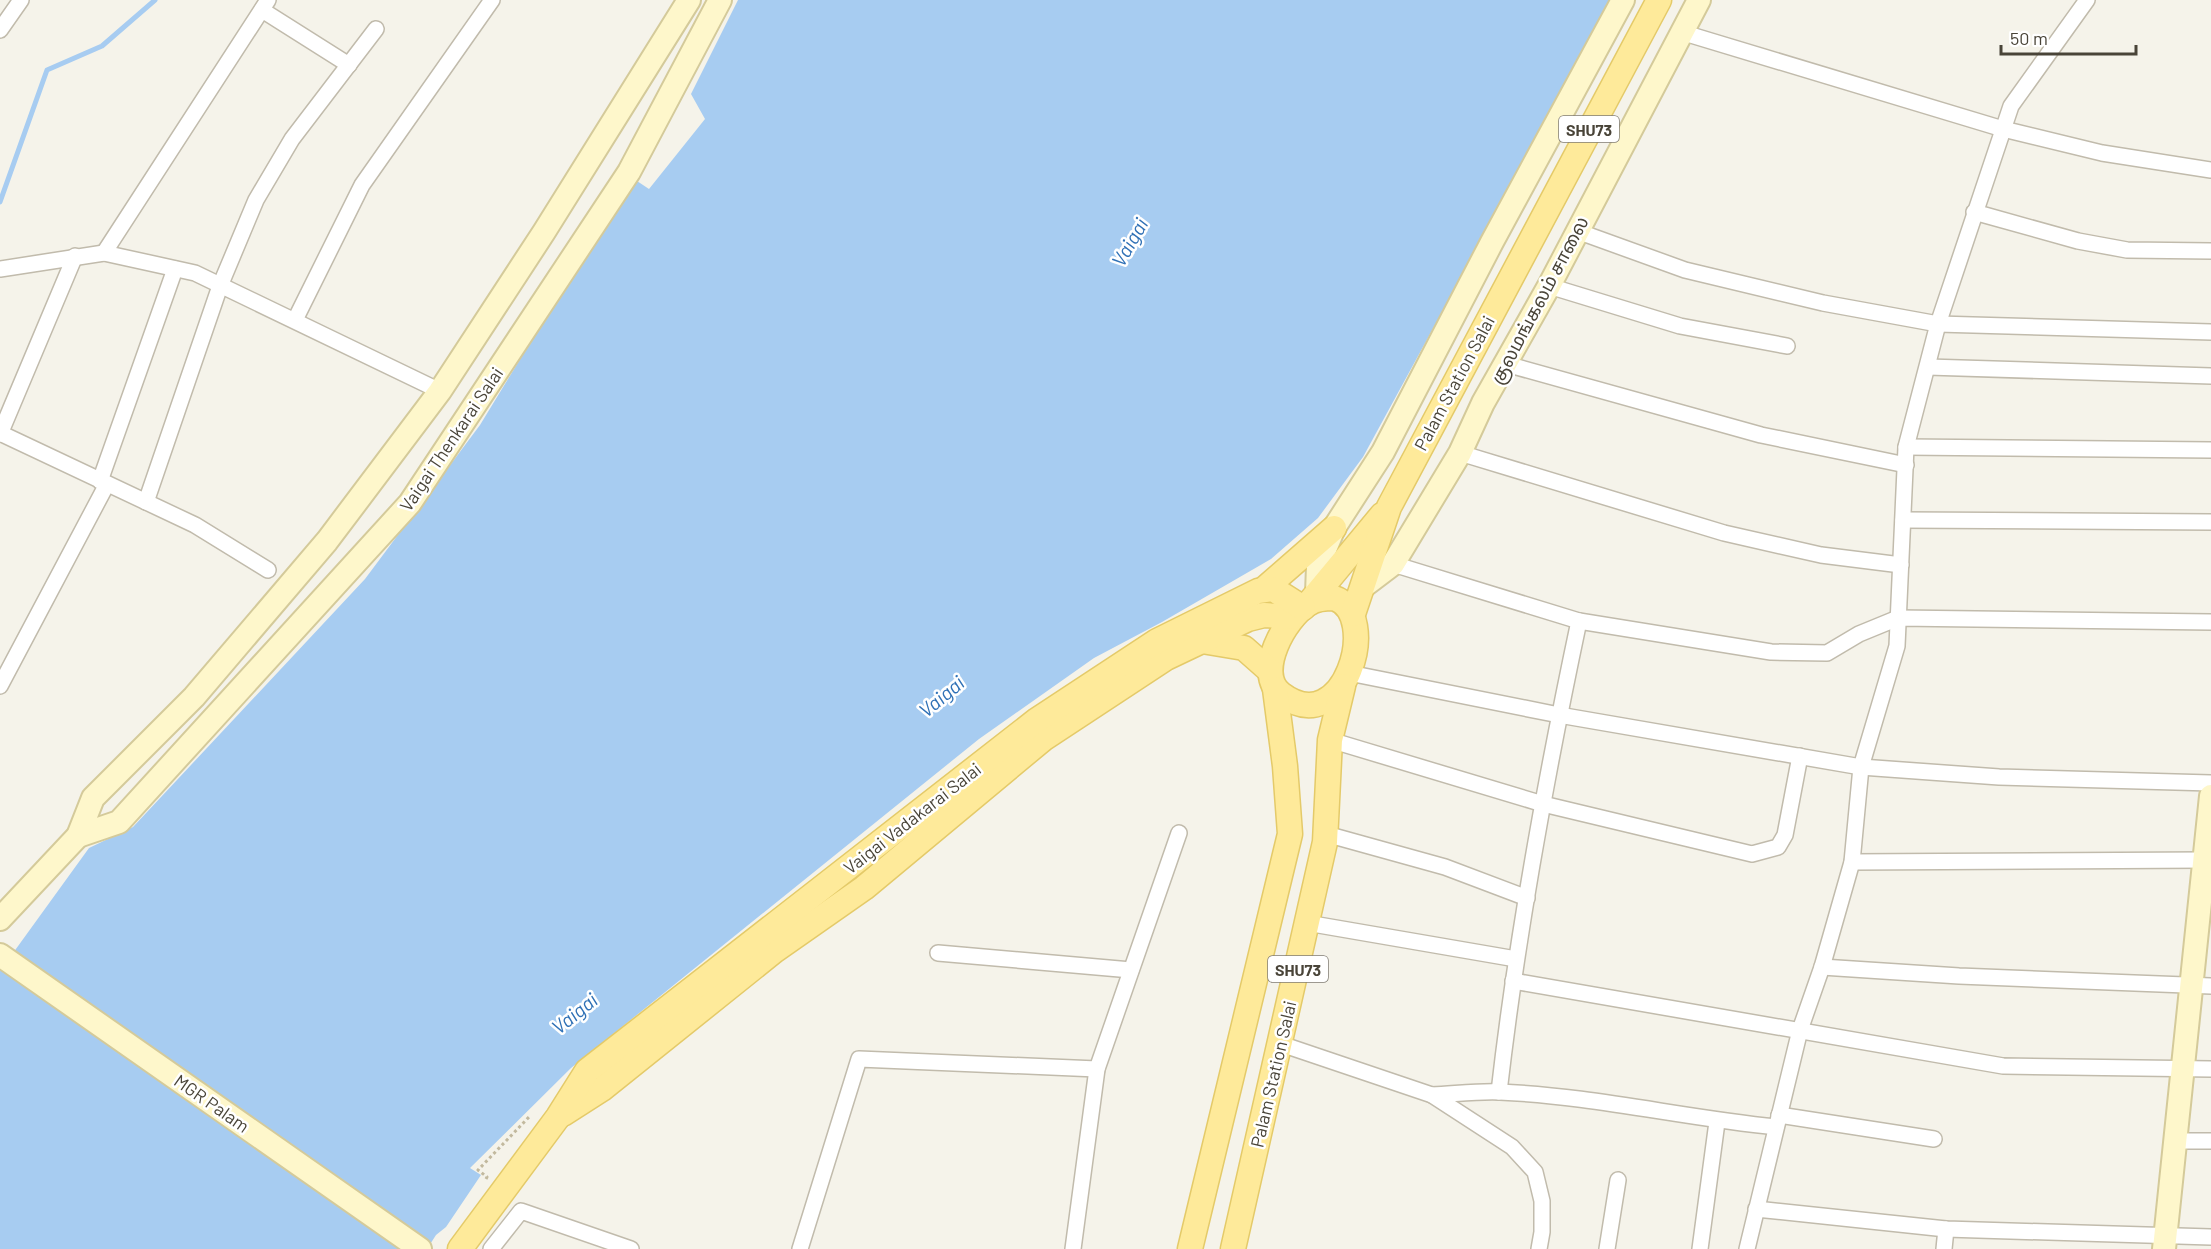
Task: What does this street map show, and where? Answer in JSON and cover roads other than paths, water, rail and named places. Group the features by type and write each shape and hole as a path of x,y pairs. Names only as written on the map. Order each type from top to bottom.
{"main road":[{"name":"Palam Station Salai","path":"1353,614 1389,507 1659,0"},
{"name":"Palam Station Salai","path":"1305,605 1389,507"},
{"name":"Vaigai Vadakarai Salai","path":"460,1249 551,1126 587,1071 1037,720 1157,641 1263,590 1334,528"},
{"path":"1263,590 1279,591 1305,605 1334,598 1346,604 1353,614"},
{"name":"Vaigai Vadakarai Salai","path":"551,1126 602,1089 774,951 864,888 1043,739 1166,658 1248,619 1305,605"},
{"name":"SHU73","path":"1190,1249 1290,834 1285,766 1273,680 1278,641 1305,605"},
{"name":"SHU73","path":"1346,680 1354,638 1353,614"},
{"path":"1202,641 1244,648 1290,699 1308,704 1327,700 1346,680"},
{"name":"Palam Station Salai","path":"1233,1249 1281,1044 1326,834 1330,740 1346,680"}],"street":[{"path":"0,30 21,0"},
{"path":"295,321 362,185 492,0"},
{"name":"Vaigai Thenkarai Salai","path":"0,919 78,836 93,798 194,697 320,550 440,391 544,232 689,0"},
{"name":"Vaigai Thenkarai Salai","path":"78,836 119,822 411,503 629,172 720,0"},
{"path":"1305,605 1334,528 1383,452 1492,242 1623,0"},
{"name":"குலமங்கலம் சாலை","path":"1364,586 1393,564 1460,453 1483,403 1549,286 1698,0"},
{"path":"1747,1249 1800,1030 1822,967 1852,862 1861,767 1897,646 1906,447 1938,324 2011,106 2086,0"},
{"path":"104,253 265,5 349,65"},
{"path":"146,502 220,286 256,200 292,139 376,29"},
{"path":"1681,32 2002,129 2102,153 2211,170"},
{"path":"1974,212 2078,241 2127,250 2211,251"},
{"path":"1577,231 1685,270 1823,303 1938,324 2211,332"},
{"path":"0,269 104,253 195,273 440,391"},
{"path":"75,256 0,434 195,525 268,570"},
{"path":"0,686 104,482 175,269"},
{"path":"1549,286 1680,326 1787,346"},
{"path":"1506,364 1761,435 1906,465"},
{"path":"1928,368 2211,376"},
{"path":"1906,447 2211,450"},
{"path":"1460,453 1724,533 1821,555 1901,565"},
{"path":"1903,520 2211,522"},
{"path":"1393,564 1579,621 1771,652 1827,653 1859,634 1898,618 2211,622"},
{"path":"1499,1092 1516,959 1559,715 1579,621"},
{"path":"1346,680 1861,767 1999,777 2211,783"},
{"path":"1330,740 1543,804 1752,854 1778,847 1785,835 1800,756"},
{"path":"2165,1243 2182,1070 2200,986 2211,796"},
{"path":"1073,1249 1096,1069 1179,833"},
{"path":"1326,834 1445,867 1527,898"},
{"path":"1852,862 2206,869"},
{"path":"1307,923 1516,959"},
{"path":"938,953 1131,970"},
{"name":"MGR Palam","path":"2,956 420,1249"},
{"path":"1822,967 2200,986"},
{"path":"1513,981 2003,1066 2211,1069"},
{"path":"1281,1044 1432,1095 1512,1147 1535,1172 1542,1201 1542,1232 1539,1249"},
{"path":"800,1249 860,1059 1096,1069"},
{"path":"1432,1095 1499,1092 1614,1103 1717,1122 1778,1121 1934,1139"},
{"path":"1700,1249 1717,1122"},
{"path":"2174,1141 2211,1141"},
{"path":"1607,1249 1618,1180"},
{"path":"1756,1209 1946,1229 2165,1243 2211,1237"},
{"path":"492,1249 521,1211 631,1249"},
{"path":"1944,1249 1946,1229"}],"water":[{"name":"Vaigai","path":"738,0 1612,0 1363,457 1318,518 1271,559 1094,658 979,739 571,1068 470,1168 481,1175 446,1227 436,1235 427,1249 0,1249 0,971 89,848 133,827 365,579 480,425 541,325 637,181 649,189 705,119 691,94"}],"waterway":[{"path":"0,202 47,70 102,46 155,0"}]}
